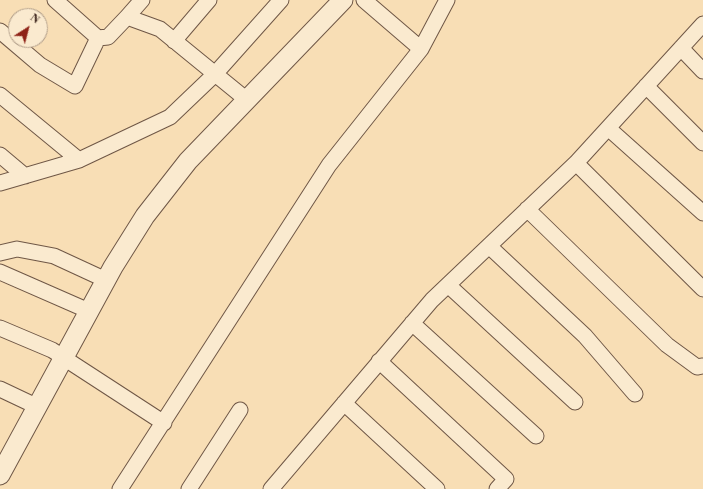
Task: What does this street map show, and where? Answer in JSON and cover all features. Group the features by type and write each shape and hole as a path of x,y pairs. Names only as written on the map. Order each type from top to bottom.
{"street":[{"path":"55,0 98,38 108,37 142,0"},
{"path":"174,41 209,0"},
{"path":"0,183 79,160 170,117 215,74 281,0"},
{"path":"0,475 6,453 38,407 106,280 145,216 188,161 343,0"},
{"path":"364,0 421,49"},
{"path":"120,489 329,166 421,49 447,0"},
{"path":"127,17 160,29 247,100"},
{"path":"274,488 379,361 432,300 576,163 703,24"},
{"path":"0,31 40,65 75,86 98,38"},
{"path":"681,48 703,71"},
{"path":"646,86 703,143"},
{"path":"0,95 79,160"},
{"path":"608,128 703,213"},
{"path":"0,155 25,176"},
{"path":"576,163 703,289"},
{"path":"527,209 667,345 697,367 703,366"},
{"path":"489,246 585,336 635,394"},
{"path":"0,253 17,249 54,256 106,280"},
{"path":"0,272 89,311"},
{"path":"448,285 575,402"},
{"path":"412,323 536,436"},
{"path":"0,328 63,357 65,356 67,360 164,423"},
{"path":"379,361 506,478 498,489"},
{"path":"0,389 38,407"},
{"path":"344,403 437,489"},
{"path":"189,489 240,410"}]}
